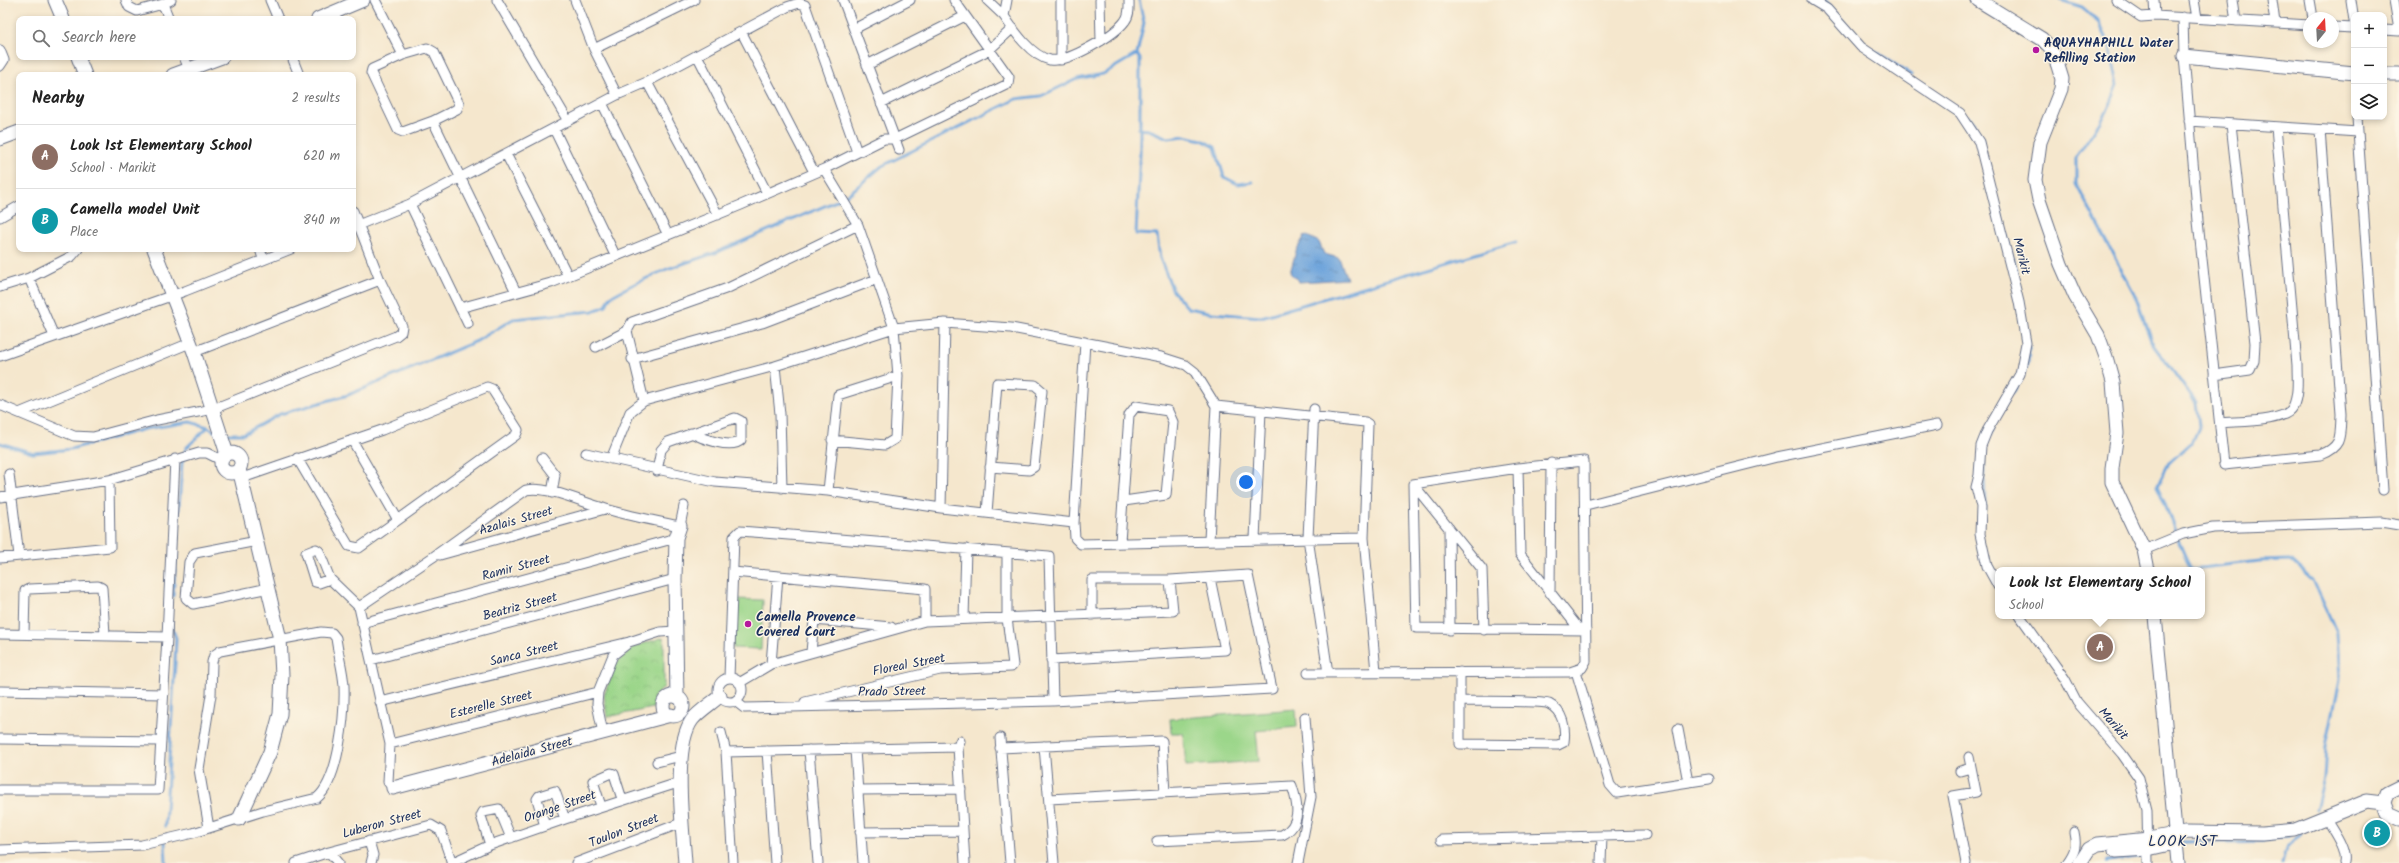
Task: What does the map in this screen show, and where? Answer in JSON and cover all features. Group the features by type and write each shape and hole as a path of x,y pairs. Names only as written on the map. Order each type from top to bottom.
{"street":[{"path":"55,0 62,16"},
{"path":"126,0 129,7 137,11 167,2 169,16"},
{"path":"270,0 277,16"},
{"path":"325,16 363,0"},
{"path":"375,0 403,56"},
{"path":"497,0 568,121"},
{"path":"576,0 594,49 617,95"},
{"path":"594,49 694,0"},
{"path":"843,0 899,150"},
{"path":"854,29 910,0"},
{"path":"460,308 552,283 615,255 718,215 814,172 824,169 884,139 895,139 1008,84 1009,77 954,0"},
{"path":"987,0 1004,16 1012,28 1039,55 1050,60 1061,60 1101,41 1126,21 1129,0"},
{"path":"1004,16 1007,0"},
{"path":"1061,0 1061,60"},
{"path":"1100,0 1101,41"},
{"name":"Marikit","path":"1812,0 1828,9 1861,47 1960,113 1979,142 2019,302 2026,343 2020,374 1987,431 1981,446 1979,475 1976,487 1981,507 1980,534 1987,566 1995,581"},
{"path":"1978,0 2042,39 2051,48 2058,66 2062,80 2061,89 2040,142 2035,180 2039,200 2062,264 2075,296 2098,335 2106,357 2113,382 2117,433 2112,468 2112,482 2144,550 2147,567"},
{"path":"2116,0 2141,17 2183,17 2303,25"},
{"path":"2154,0 2155,16"},
{"path":"2194,0 2197,18"},
{"path":"2233,0 2236,21"},
{"path":"2272,0 2275,23"},
{"path":"2310,0 2311,12"},
{"path":"2351,0 2353,12"},
{"path":"2387,30 2399,30 2394,0"},
{"path":"0,405 82,438 213,409 396,336 401,332 402,326 356,226 410,204 617,95 647,82 742,33 785,4 799,3 805,5 857,152"},
{"path":"867,65 965,16"},
{"path":"2183,17 2184,56 2224,465 2320,455 2333,450 2340,439 2341,414 2320,130"},
{"path":"2339,27 2351,28"},
{"path":"881,103 989,50 1012,28"},
{"path":"742,33 814,172"},
{"path":"427,48 434,52 459,104 457,109 433,121 403,132 398,130 371,73 372,69 427,48"},
{"path":"0,50 4,60 0,66"},
{"path":"697,55 767,193"},
{"path":"2184,56 2351,74"},
{"path":"79,60 84,72"},
{"path":"185,60 190,72 216,60"},
{"path":"293,60 298,72"},
{"path":"2387,74 2399,74"},
{"path":"647,82 718,215"},
{"path":"602,103 668,235"},
{"path":"2357,120 2383,490"},
{"path":"433,121 516,292"},
{"path":"2190,121 2358,132"},
{"path":"2214,374 2250,370 2254,361 2255,343 2231,124"},
{"path":"2220,423 2281,417 2292,408 2297,392 2297,364 2276,127"},
{"path":"554,129 615,255"},
{"path":"0,139 16,133"},
{"path":"506,154 568,276"},
{"path":"824,169 858,225 894,328 898,376 895,439 891,443 885,445 832,440"},
{"path":"410,204 468,324"},
{"path":"0,217 16,208"},
{"path":"596,347 627,331 632,322 728,288 858,225"},
{"path":"0,287 29,278 72,256 75,252"},
{"path":"155,252 192,348 213,409 223,442 224,471 240,474 297,458 352,440 487,387 492,389 517,426 516,435 358,548 348,546 297,458"},
{"path":"261,252 263,259"},
{"path":"0,356 172,295 283,252"},
{"path":"29,278 54,336"},
{"path":"632,359 762,323 877,279"},
{"path":"19,413 380,280"},
{"path":"941,508 945,322"},
{"path":"611,459 630,412 644,401 775,366 894,328 945,322 1011,328 1161,357 1186,365 1195,372 1216,406 1209,540"},
{"path":"627,331 632,359 644,401"},
{"path":"1085,342 1074,523 1075,538 1081,544 1255,539 1364,538"},
{"path":"775,366 780,414 782,488"},
{"path":"828,491 832,440 838,395 898,376"},
{"path":"987,513 990,467 997,383 1035,385 1042,391 1034,467 1029,470 990,467"},
{"path":"1120,542 1129,415 1132,409 1136,406 1168,411 1173,422 1166,495 1124,501"},
{"path":"1216,406 1261,411 1314,413 1366,422 1368,424 1364,538 1376,672"},
{"path":"1255,539 1261,411"},
{"path":"1314,413 1308,538 1328,673"},
{"path":"657,471 662,450 668,442 691,433 735,418 741,420 741,440 736,443 710,442 691,433"},
{"path":"1586,505 1777,457 1937,425"},
{"path":"352,440 398,520"},
{"path":"0,497 109,480 177,458 199,453 207,453 224,457"},
{"path":"586,453 657,471 715,482 828,491 941,508 1074,523"},
{"path":"0,790 156,791 160,788 161,741 177,458"},
{"path":"542,458 555,475 552,493"},
{"path":"1308,673 1576,671 1582,668 1586,661 1583,630 1586,505 1584,461 1551,463 1413,484"},
{"path":"1550,593 1551,463"},
{"path":"1518,468 1520,554 1550,593 1583,630"},
{"path":"9,474 19,556"},
{"path":"239,819 270,752 280,714 282,675 280,639 258,541 240,474"},
{"path":"0,558 110,547 109,480"},
{"path":"1413,484 1415,627 1418,630 1583,630"},
{"path":"1413,484 1482,569 1484,630"},
{"path":"358,607 433,557 526,490 532,489 552,493 678,532"},
{"path":"684,506 678,532 675,579 677,697 668,698 664,703 665,712 676,714 692,720"},
{"name":"Azalais Street","path":"433,557 606,509"},
{"path":"2144,550 2183,534 2213,528 2381,522 2399,525"},
{"path":"1449,528 1450,630"},
{"path":"729,678 734,537 740,531 1049,556 1053,702"},
{"name":"Ramir Street","path":"362,623 678,532"},
{"path":"258,541 195,553 189,562 186,598 193,604 269,588"},
{"path":"964,618 966,549"},
{"path":"1007,553 1007,618"},
{"path":"733,572 926,589 925,622"},
{"name":"Prado Street","path":"735,701 744,708 1053,702 1272,689 1248,575 1210,578"},
{"path":"771,664 778,576"},
{"path":"1051,660 1225,650 1210,578 1170,580 1092,580 1092,615"},
{"path":"330,579 358,607 390,744 388,782 393,788"},
{"name":"Beatriz Street","path":"371,660 675,579"},
{"path":"739,683 771,664 897,628 925,622 964,618 1050,617 1173,611 1170,580"},
{"path":"24,634 25,591 29,589 98,586 102,588 106,634"},
{"name":"Floreal Street","path":"788,706 940,670 1011,667 1013,665 1007,618"},
{"name":"Marikit","path":"2022,619 2065,678 2077,702 2122,754 2139,778 2147,810 2148,863"},
{"path":"2155,619 2179,836 2178,863"},
{"path":"811,652 814,620 897,628"},
{"name":"Sanca Street","path":"380,702 628,642 660,632 675,631"},
{"path":"0,850 142,845 209,828 317,798 324,792 338,750 344,686 336,638 332,633 321,632 280,639 220,651 214,655 212,662 211,695 199,768 209,828"},
{"path":"0,634 106,634 167,637"},
{"path":"603,733 597,704 598,692 613,655 628,642"},
{"path":"1576,671 1610,785 1617,793 1709,779"},
{"path":"1460,672 1460,701 1460,742 1462,745 1558,745 1564,742 1565,733 1560,714 1548,703 1460,701"},
{"path":"729,678 739,683"},
{"path":"685,863 681,823 681,756 685,737 692,720 720,696 720,684 729,678"},
{"path":"720,696 727,701 735,701 741,695 739,683"},
{"path":"0,690 164,694"},
{"name":"Esterelle Street","path":"390,744 598,692"},
{"name":"Adelaida Street","path":"393,788 676,714"},
{"path":"1298,863 1311,797 1305,717"},
{"path":"1678,729 1688,782"},
{"path":"721,732 726,752 733,863"},
{"path":"1000,738 1010,863"},
{"path":"0,739 161,741"},
{"path":"1000,748 1162,741 1165,793"},
{"path":"726,752 855,750 959,744 966,863"},
{"path":"1044,746 1054,863"},
{"path":"809,750 818,863"},
{"path":"855,750 863,863"},
{"path":"767,751 775,863"},
{"path":"657,762 681,756"},
{"path":"1966,863 1953,796 1976,792 1969,757"},
{"path":"1960,770 1971,768"},
{"path":"601,806 593,781 612,773 614,774 622,799"},
{"path":"2399,777 2395,788 2385,798 2384,804 2388,814 2399,819"},
{"name":"Orange Street","path":"452,863 490,845 622,799 681,782"},
{"path":"1049,799 1292,786 1297,814 1293,827 1282,835 1157,841"},
{"path":"858,790 961,789"},
{"path":"545,826 537,799 539,796 555,791 565,819"},
{"path":"2089,863 2098,853 2148,844 2179,836 2262,833 2295,830 2309,823 2367,801 2384,804"},
{"path":"490,845 481,816 483,812 499,809 511,838"},
{"path":"2325,817 2339,842 2345,857 2344,863"},
{"name":"Toulon Street","path":"576,863 681,823"},
{"name":"Luberon Street","path":"296,863 329,852 431,825 436,826 441,830 452,863"},
{"path":"860,832 963,831"},
{"path":"2067,863 2075,852 2077,844 2074,832"},
{"path":"1441,840 1645,835"},
{"path":"1601,863 1602,836"},
{"path":"369,841 373,856 371,863"},
{"path":"2077,844 2088,843 2093,846 2148,844"},
{"path":"2080,863 2093,846"},
{"path":"329,852 338,863"}],"green space":[{"name":"Camella Provence Covered Court","path":"735,599 763,600 761,649 733,648"},
{"path":"661,638 664,639 664,687 654,697 653,708 607,717 604,695 616,663 633,647"},
{"path":"1296,709 1297,727 1256,731 1259,761 1186,766 1183,733 1171,733 1170,719"}],"water":[{"path":"1305,235 1319,242 1324,254 1339,258 1347,279 1299,282 1290,273 1296,251"}],"waterway":[{"path":"224,434 244,434 280,414 348,395 477,341 513,319 593,311 606,306 610,297 667,269 715,253 834,202 850,193 882,166 1016,99 1041,96 1077,79 1103,74 1137,54 1144,23 1139,0"},
{"path":"1823,0 1860,39"},
{"path":"2060,0 2082,7 2098,21 2109,43 2118,85 2108,110 2076,157 2076,184 2136,297 2151,341 2196,403 2199,425 2191,443 2169,463 2157,486 2186,559 2191,567"},
{"path":"1872,49 1911,75"},
{"path":"1137,54 1140,59 1140,153 1136,234 1157,235 1160,258 1173,291 1188,308 1213,313 1261,317 1516,242"},
{"path":"1967,116 1975,125 1982,139"},
{"path":"1139,129 1149,130 1168,138 1185,136 1202,140 1215,147 1224,177 1238,184 1252,182"},
{"path":"2000,210 2016,273"},
{"path":"2013,393 2028,364 2029,347"},
{"path":"0,443 33,453 71,449 145,429 190,422 208,427 215,432"},
{"path":"173,596 182,463 186,448 208,427"},
{"path":"1986,444 1993,429"},
{"path":"1984,465 1985,510"},
{"path":"2205,567 2259,561 2291,560 2313,580 2337,633 2340,680 2326,746 2324,778 2316,809"},
{"path":"165,826 176,638 172,627"},
{"path":"2282,863 2286,848 2300,833"},
{"path":"2183,843 2269,841 2289,836"},
{"path":"165,842 166,863"},
{"path":"2106,863 2107,861 2144,856"}],"place":[{"name":"AQUAYHAPHILL Water Refilling Station","path":"2036,50"},
{"name":"Camella Provence Covered Court","path":"748,624"},
{"name":"Look 1st Elementary School","path":"2100,647"},
{"name":"Camella model Unit","path":"2377,833"}],"district":[{"name":"LOOK 1ST","path":"2183,842"}]}
